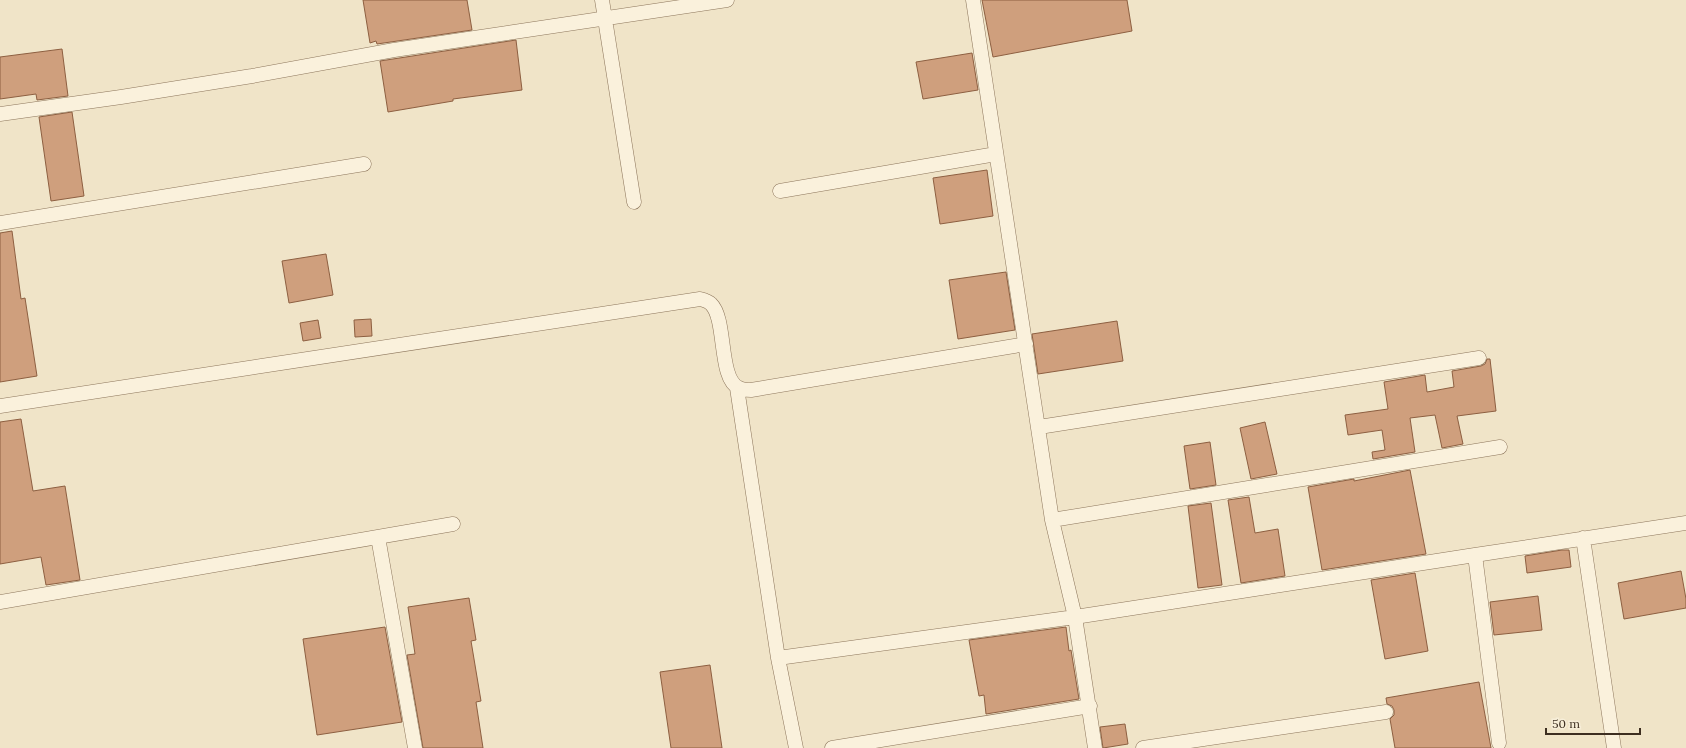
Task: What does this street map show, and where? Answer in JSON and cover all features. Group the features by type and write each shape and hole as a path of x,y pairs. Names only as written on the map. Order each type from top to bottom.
{"lane":[{"path":"602,0 634,202"},
{"path":"0,114 198,85 394,50 727,0"},
{"path":"972,0 1039,426 1052,520 1075,617 1090,706 1095,748"},
{"path":"780,190 996,154"},
{"path":"0,223 364,164"},
{"path":"0,406 700,299 708,301 716,310 729,376 738,388 778,658 796,748"},
{"path":"738,388 751,390 1026,344"},
{"path":"1039,426 1479,358"},
{"path":"1052,520 1500,447"},
{"path":"778,658 1075,617 1686,523"},
{"path":"0,602 452,524"},
{"path":"378,537 415,748"},
{"path":"1583,538 1614,748"},
{"path":"1474,555 1499,744"},
{"path":"832,748 1090,706"},
{"path":"1143,748 1386,712"}],"building":[{"path":"363,0 467,0 472,30 377,44 376,41 370,43"},
{"path":"982,0 1127,0 1132,31 993,57"},
{"path":"516,40 522,90 453,99 453,101 388,112 380,61"},
{"path":"62,49 68,96 37,100 36,94 0,99 0,57"},
{"path":"972,53 978,90 923,99 916,62"},
{"path":"72,112 84,196 51,201 39,117"},
{"path":"987,170 993,216 940,224 933,178"},
{"path":"12,231 21,299 25,298 37,376 0,382 0,233"},
{"path":"326,254 333,295 289,303 282,261"},
{"path":"1006,272 1015,330 958,339 949,280"},
{"path":"371,319 372,336 355,337 354,320"},
{"path":"318,320 321,338 303,341 300,323"},
{"path":"1117,321 1123,361 1038,374 1032,334"},
{"path":"1487,359 1490,359 1496,411 1457,416 1463,444 1442,448 1435,415 1410,418 1415,452 1373,459 1372,452 1385,450 1382,430 1348,435 1345,415 1388,409 1384,382 1425,375 1427,392 1454,387 1452,371 1481,366 1485,364"},
{"path":"21,419 33,491 65,486 80,580 46,585 41,557 0,564 0,422"},
{"path":"1265,422 1277,474 1251,479 1240,428"},
{"path":"1210,442 1216,485 1190,489 1184,446"},
{"path":"1410,470 1426,554 1322,570 1308,487 1354,479 1354,481"},
{"path":"1249,497 1255,533 1278,529 1285,576 1241,583 1228,500"},
{"path":"1211,503 1222,585 1198,588 1188,506"},
{"path":"1569,550 1571,567 1527,573 1525,556"},
{"path":"1681,571 1686,599 1686,608 1624,619 1618,583"},
{"path":"1415,573 1428,651 1385,659 1371,580"},
{"path":"1538,596 1542,630 1494,635 1490,602"},
{"path":"469,598 476,640 471,641 481,701 476,702 483,748 423,748 407,655 415,654 408,607"},
{"path":"385,627 402,722 317,735 303,639"},
{"path":"1066,627 1069,651 1071,650 1079,699 986,714 984,695 979,696 969,640"},
{"path":"710,665 722,748 671,748 660,672"},
{"path":"1479,682 1491,748 1395,748 1390,719 1394,715 1394,710 1392,706 1387,704 1386,698"},
{"path":"1125,724 1128,744 1103,748 1100,727"}]}
